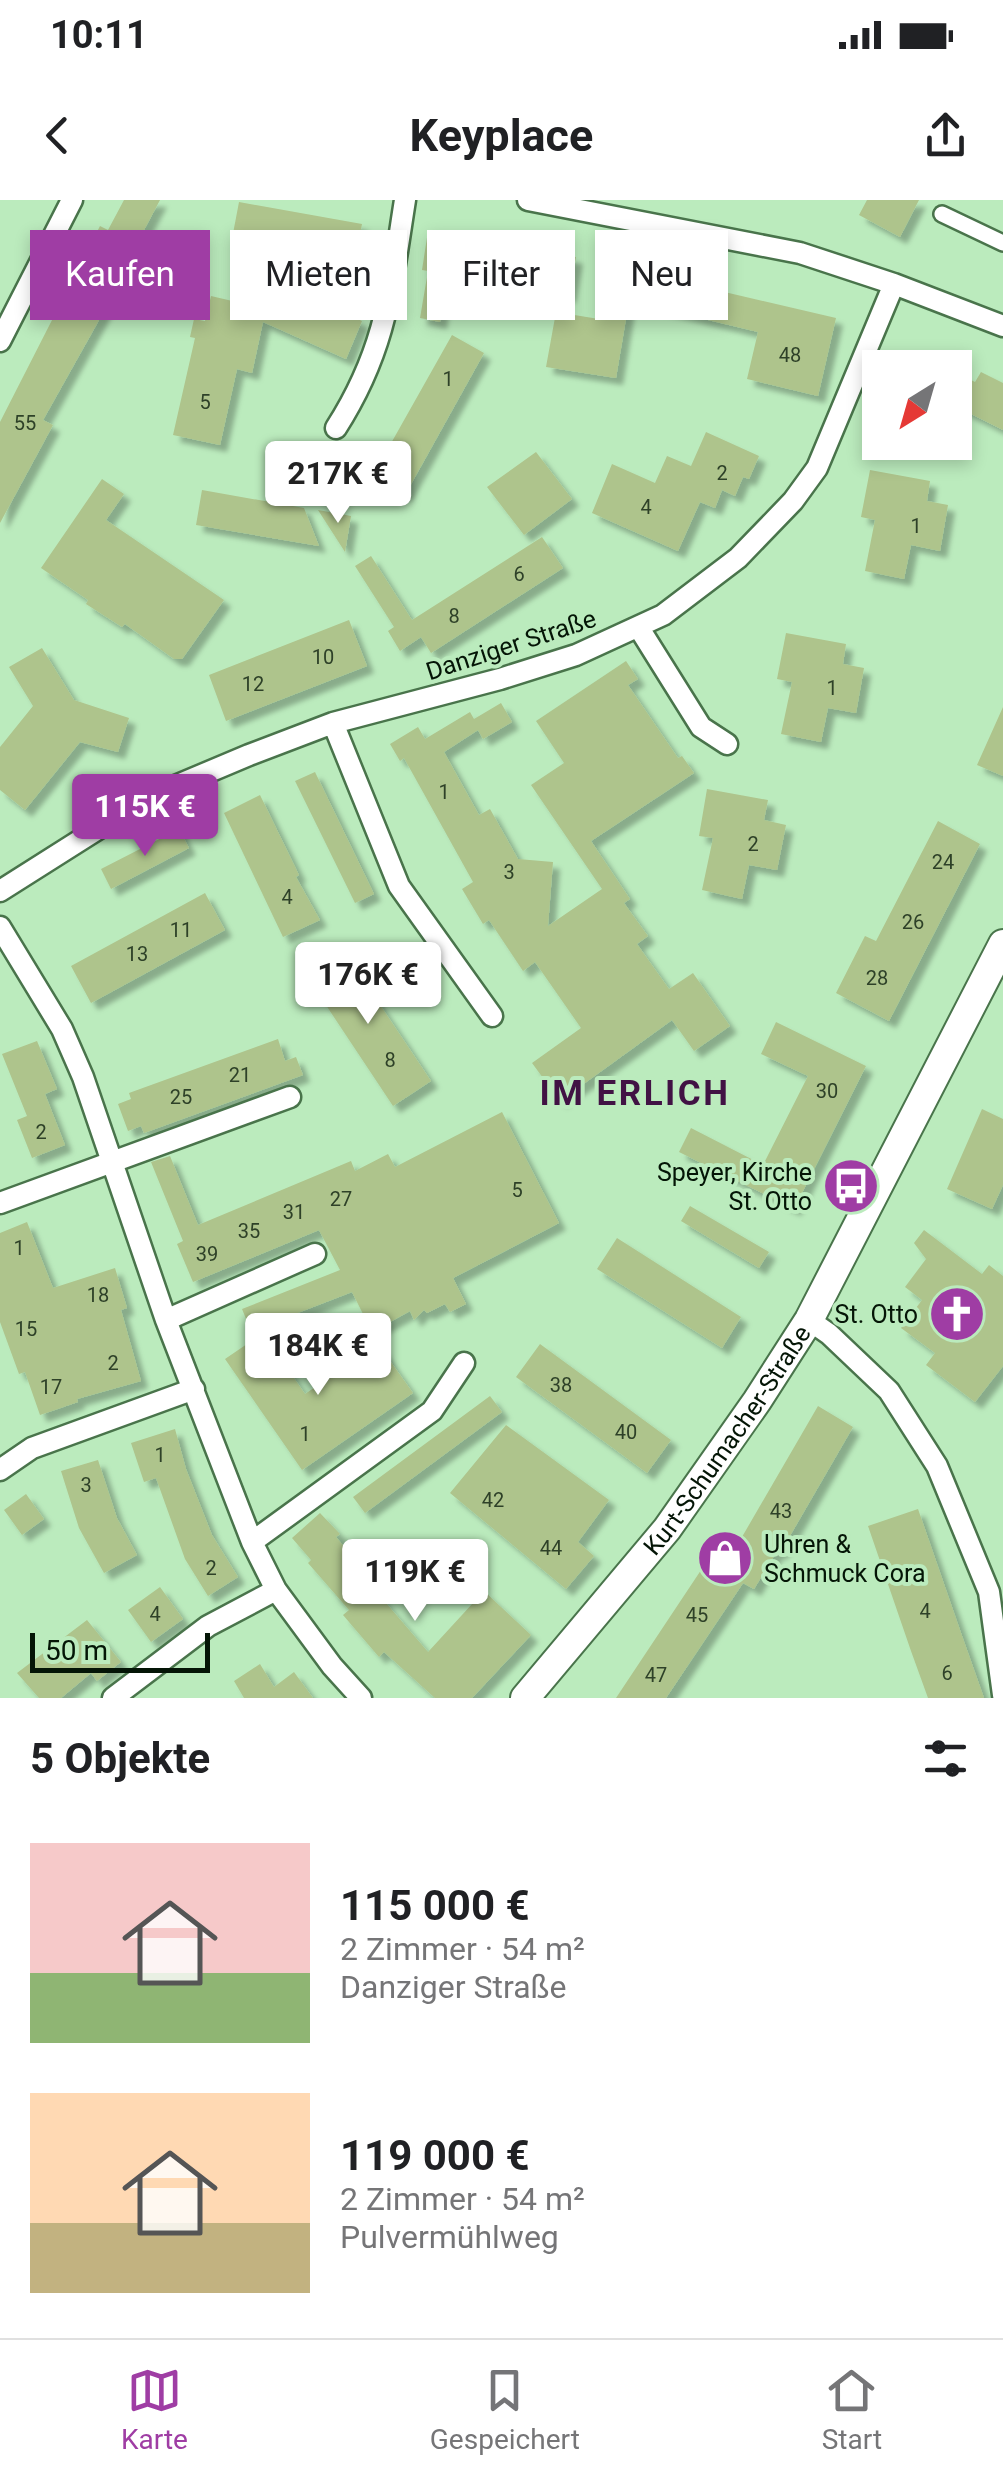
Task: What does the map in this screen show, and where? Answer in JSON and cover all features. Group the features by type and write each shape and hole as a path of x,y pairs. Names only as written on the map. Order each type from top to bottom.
{"main road":[{"name":"Kurt-Schumacher-Straße","path":"525,1698 666,1529 757,1402 809,1320 1003,944"}],"street":[{"path":"0,341 72,200"},
{"path":"336,428 358,394 380,340 405,200"},
{"path":"528,200 800,253 1003,326"},
{"path":"942,214 1003,244"},
{"name":"Danziger Straße","path":"0,891 109,822 173,788 333,723 576,655 663,615 738,558 796,497 817,468 894,284"},
{"path":"638,628 701,727 727,744"},
{"path":"333,723 399,886 492,1016"},
{"path":"0,926 62,1028 84,1077 110,1164 166,1320 252,1542 276,1590 361,1698"},
{"path":"0,1203 290,1097"},
{"path":"166,1320 315,1254"},
{"path":"809,1320 889,1390 937,1466 996,1591 1003,1695"},
{"path":"252,1542 432,1411 464,1363"},
{"path":"0,1470 32,1448 194,1390"},
{"path":"112,1698 208,1626 276,1590"}],"building":[{"path":"124,200 160,200 144,230 108,230"},
{"path":"867,200 919,200 900,237 859,215"},
{"path":"239,202 362,224 361,230 234,230"},
{"path":"427,238 427,271 422,270"},
{"path":"427,277 427,319 420,318"},
{"path":"728,293 836,318 818,396 747,379 758,332 708,320 728,320"},
{"path":"211,296 230,300 230,320 362,321 346,359 263,322 252,373 237,369 220,445 173,435 195,338 190,337 194,320 210,320"},
{"path":"575,315 626,320 616,378 546,367 555,320 575,320"},
{"path":"52,320 99,320 43,420 53,425 0,523 0,422"},
{"path":"452,335 484,353 405,495 372,477"},
{"path":"981,372 1003,383 1003,430 972,414 972,380 975,382"},
{"path":"706,432 759,456 749,479 743,477 735,496 722,490 715,508 700,502 678,551 592,513 612,464 655,483 667,456 691,466"},
{"path":"536,452 572,499 524,535 487,487"},
{"path":"870,470 930,481 927,501 948,505 940,551 911,545 904,579 865,571 875,520 861,517"},
{"path":"102,479 124,494 106,520 224,600 182,659 174,659 125,624 122,627 86,604 88,600 41,568"},
{"path":"202,490 304,508 319,546 196,525"},
{"path":"318,510 351,516 345,552"},
{"path":"542,537 563,568 431,653 421,637 400,651 388,631 394,627 355,566 371,556 412,620"},
{"path":"349,620 367,666 226,721 209,675"},
{"path":"786,633 846,644 843,664 864,668 856,713 828,708 821,742 781,734 792,682 777,679"},
{"path":"42,648 74,700 129,718 118,752 80,742 25,810 0,790 0,747 33,706 9,667"},
{"path":"626,661 638,679 628,685 678,758 682,756 694,773 591,841 630,899 624,903 648,936 637,944 669,989 693,973 730,1026 694,1051 672,1020 560,1101 532,1063 581,1028 535,962 523,971 489,920 483,924 462,889 473,882 404,758 400,761 390,744 418,727 425,739 470,712 474,719 501,703 512,722 483,739 478,730 444,752 479,815 490,809 518,859 553,862 548,926 602,889 531,785 564,763 536,721"},
{"path":"1003,707 1003,776 977,765"},
{"path":"315,772 374,894 355,903 295,781"},
{"path":"707,789 768,800 764,820 786,825 777,870 749,865 742,899 702,890 713,838 699,836"},
{"path":"260,795 299,875 296,877 320,920 283,937 224,813"},
{"path":"938,821 980,844 889,1021 836,993 865,936 876,941"},
{"path":"179,829 189,848 111,889 101,869"},
{"path":"205,893 225,930 91,1003 71,966"},
{"path":"342,948 431,1081 393,1106 304,972"},
{"path":"776,1022 866,1066 794,1209 679,1152 691,1128 763,1165 808,1076 761,1054"},
{"path":"278,1039 285,1061 296,1057 303,1075 144,1133 141,1126 128,1131 118,1104 131,1099 129,1093"},
{"path":"37,1041 57,1089 45,1094 65,1145 32,1158 17,1120 27,1116 2,1054"},
{"path":"982,1109 1003,1119 1003,1185 992,1209 947,1189"},
{"path":"502,1112 559,1223 453,1278 466,1304 450,1312 445,1304 427,1313 424,1310 414,1320 410,1311 372,1332 352,1292 251,1331 242,1309 340,1270 319,1230 193,1282 177,1244 183,1241 151,1162 170,1156 198,1225 351,1161 355,1171 388,1154 395,1167"},
{"path":"690,1206 769,1252 759,1268 681,1221"},
{"path":"27,1222 53,1288 115,1268 127,1308 121,1310 141,1381 77,1399 78,1402 40,1415 25,1372 19,1374 0,1322 0,1233"},
{"name":"St. Otto","path":"924,1230 982,1274 989,1265 1003,1276 1003,1366 975,1402 926,1365 935,1353 901,1328 922,1300 905,1287 926,1259 914,1243"},
{"path":"617,1238 741,1317 722,1348 597,1269"},
{"path":"263,1333 305,1394 378,1344 413,1393 302,1470 225,1359"},
{"path":"540,1344 671,1440 647,1473 516,1377"},
{"path":"490,1396 502,1412 365,1513 353,1497"},
{"path":"818,1406 853,1427 780,1553 777,1551 754,1589 743,1583 666,1698 616,1698 721,1540 735,1549"},
{"path":"506,1425 609,1500 578,1542 594,1556 566,1589 450,1493"},
{"path":"175,1429 212,1535 238,1577 208,1596 185,1559 156,1478 144,1482 131,1443"},
{"path":"98,1460 117,1518 137,1555 104,1573 79,1528 61,1471"},
{"path":"26,1494 44,1519 22,1535 4,1510"},
{"path":"918,1509 984,1698 928,1698 911,1651 868,1526"},
{"path":"320,1513 377,1586 374,1589 428,1652 484,1591 531,1635 472,1698 435,1698 384,1652 379,1657 343,1615 349,1610 292,1538"},
{"path":"160,1587 183,1619 151,1642 128,1610"},
{"path":"87,1620 121,1662 97,1681 91,1673 61,1698 39,1698 17,1673"},
{"path":"260,1664 274,1687 294,1672 313,1698 244,1698 234,1681"}],"place":[{"name":"Speyer, Kirche St. Otto","path":"851,1186"},
{"name":"St. Otto","path":"957,1314"},
{"name":"Uhren & Schmuck Cora","path":"725,1558"}],"district":[{"name":"IM ERLICH","path":"635,1093"}]}
